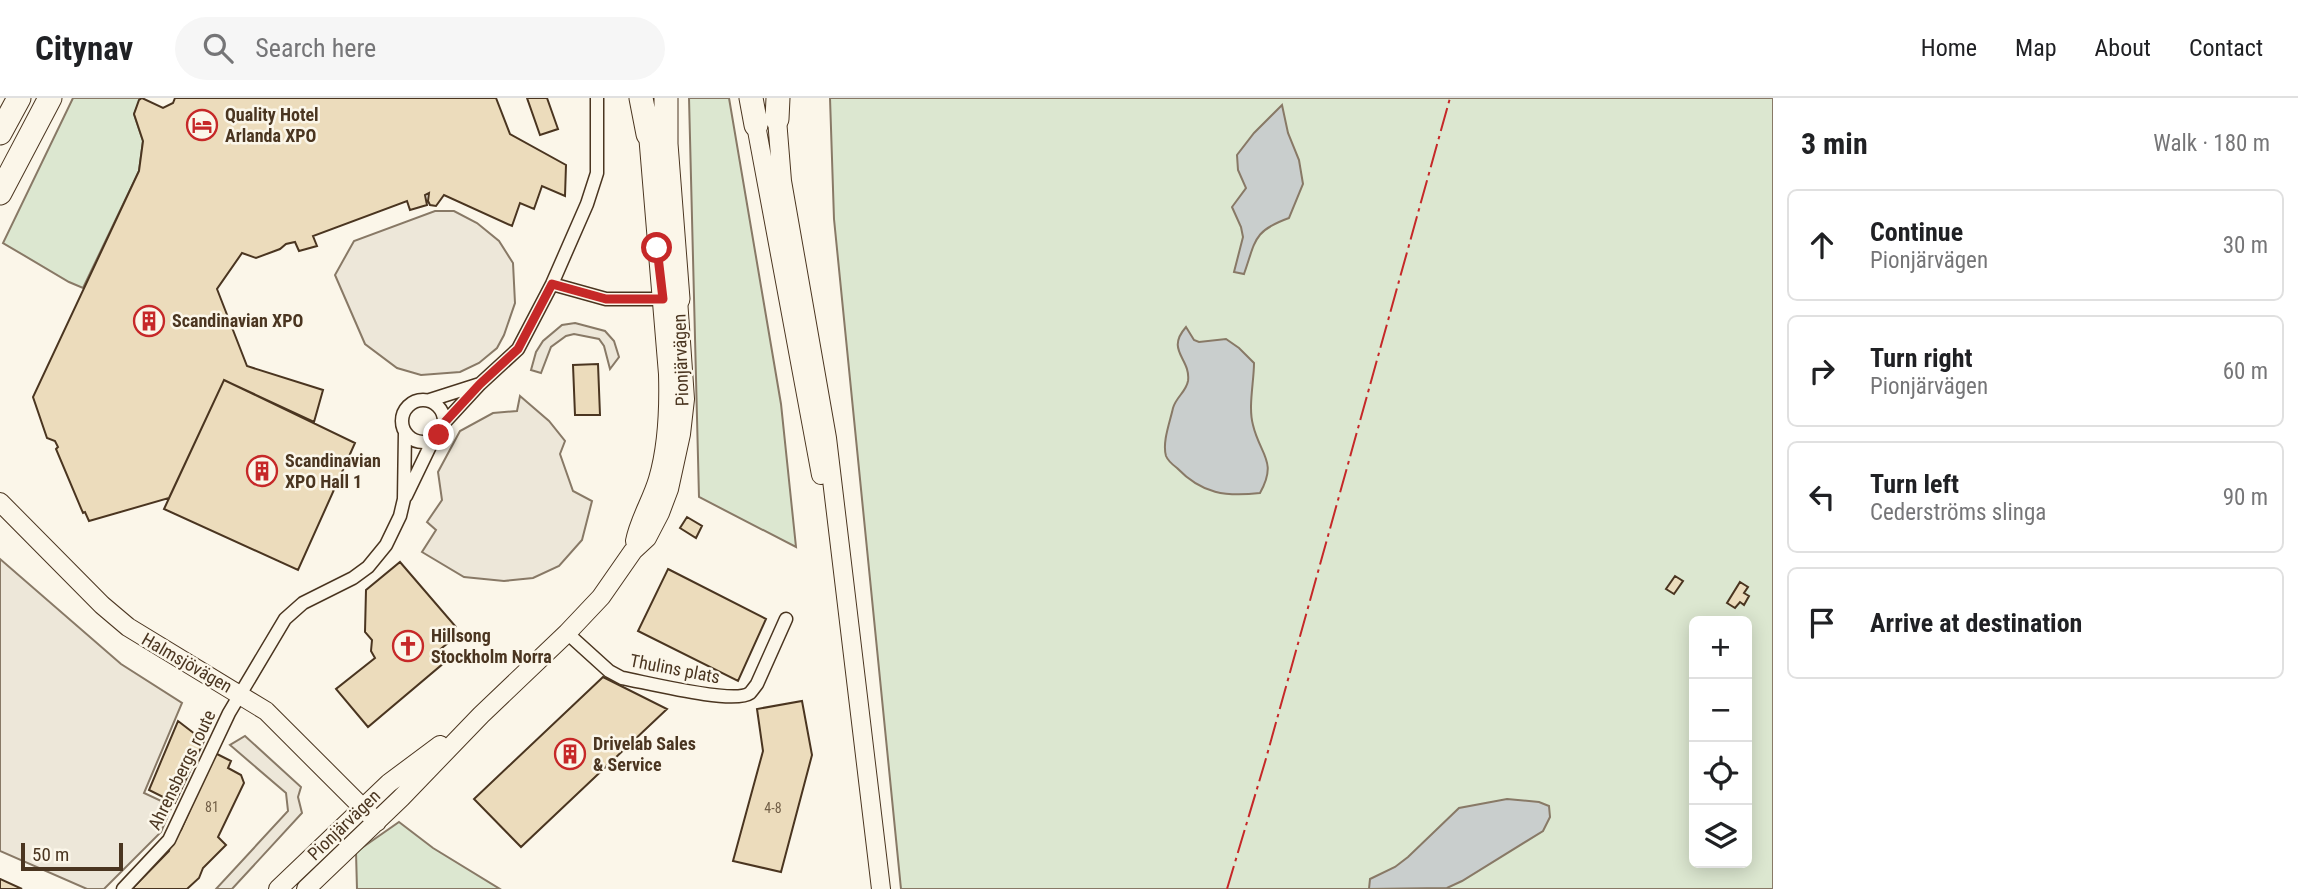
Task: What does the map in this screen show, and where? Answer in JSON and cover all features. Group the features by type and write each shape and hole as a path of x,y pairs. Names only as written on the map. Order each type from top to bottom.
{"highway":[{"path":"0,133 19,98"},
{"path":"0,193 50,98"},
{"path":"641,98 648,134"},
{"path":"648,134 653,98"},
{"path":"666,98 670,299"},
{"path":"751,98 770,114"}],"main road":[{"path":"770,114 827,438 881,889"},
{"name":"Pionjärvägen","path":"306,889 377,822 601,597 633,551 647,538 660,513 678,453 685,399 648,134"},
{"name":"Halmsjövägen","path":"0,502 102,605 128,627 240,694 275,719 377,822"},
{"name":"Pionjärvägen","path":"278,889 389,783 481,715"}],"street":[{"path":"404,499 444,423 480,384 518,349 552,284 587,204 597,173 597,98"},
{"name":"Pionjärvägen","path":"552,284 606,299 670,299"},
{"path":"404,499 405,432 402,416 406,408 413,402 430,400 480,384"},
{"path":"430,400 442,410 444,423"},
{"path":"405,432 418,441 433,440"},
{"name":"Ahrensbergs route","path":"123,889 169,840 240,694 292,610 354,578 377,557 393,533 404,499"},
{"name":"Thulins plats","path":"567,633 609,671 622,678 720,697 741,696 751,692 757,684 786,619"}],"green space":[{"path":"73,98 141,98 134,114 143,141 139,171 83,288 3,243"},
{"path":"689,98 729,98 781,404 796,547 699,497"},
{"path":"830,98 1773,98 1773,889 901,889 834,219"},
{"path":"399,822 433,848 500,889 357,889 356,852"}],"shaded area":[{"path":"1282,105 1288,133 1299,160 1303,184 1289,218 1262,232 1254,245 1244,274 1234,272 1243,237 1232,207 1246,188 1238,170 1237,155"},
{"path":"435,211 454,211 477,223 499,241 513,263 515,303 497,348 479,363 460,372 421,375 397,368 365,344 335,275 354,241"},
{"path":"575,323 605,331 614,341 619,357 610,369 604,346 599,339 574,334 566,336 551,347 541,373 531,370 536,352 543,341 562,325"},
{"path":"1186,327 1194,340 1199,342 1226,339 1254,363 1252,418 1268,465 1260,493 1215,492 1186,477 1166,456 1166,438 1173,408 1188,381 1186,366 1178,349 1180,335"},
{"path":"520,396 549,421 565,441 560,454 573,491 592,501 582,540 559,566 533,578 504,581 464,577 422,552 436,530 427,522 442,500 438,472 460,431 493,413 517,411"},
{"path":"0,559 121,664 182,703 144,793 172,806 161,832 104,889 87,889 0,851"},
{"path":"245,736 301,787 298,797 302,813 232,889 216,889 288,811 286,793 230,745"},
{"path":"1507,799 1539,802 1549,806 1550,817 1543,831 1447,888 1369,889 1370,879 1395,867 1408,857 1459,808"}],"building":[{"name":"Scandinavian XPO","path":"142,98 163,108 173,103 175,98 496,98 510,134 566,165 565,196 542,186 534,209 520,203 512,226 444,195 436,206 430,205 429,193 425,195 427,205 410,210 407,201 313,236 317,246 299,251 295,242 256,258 242,253 217,289 247,366 323,390 314,422 224,380 169,498 89,521 85,512 83,513 55,441 47,438 33,397 139,171 143,141 134,114"},
{"path":"527,98 547,98 558,129 540,135"},
{"path":"598,364 600,415 575,415 573,365"},
{"name":"Scandinavian XPO Hall 1","path":"224,380 355,443 298,570 164,509"},
{"path":"687,517 702,526 696,538 680,528"},
{"name":"Hillsong Stockholm Norra","path":"400,562 456,627 453,639 437,652 445,662 368,727 336,689 375,658 371,651 372,640 365,632 366,590"},
{"path":"668,569 766,619 738,681 638,631"},
{"path":"1675,576 1683,581 1674,594 1666,589"},
{"path":"1740,582 1748,587 1744,593 1749,596 1744,605 1740,602 1735,608 1727,603"},
{"name":"Drivelab Sales & Service","path":"603,677 667,709 521,847 474,799"},
{"path":"802,701 812,755 781,872 733,861 763,751 757,709"},
{"path":"178,721 204,741 175,803 149,790"},
{"path":"215,753 231,761 228,768 241,775 244,783 218,837 226,845 187,889 132,889 169,851 172,839 181,830"},
{"path":"0,879 22,889 0,889"}],"power":[{"path":"1227,889 1265,762 1450,98"}],"place":[{"name":"Quality Hotel Arlanda XPO","path":"202,125"},
{"name":"Scandinavian XPO","path":"149,321"},
{"name":"Scandinavian XPO Hall 1","path":"262,471"},
{"name":"Hillsong Stockholm Norra","path":"408,646"},
{"name":"Drivelab Sales & Service","path":"570,754"}],"route":[{"path":"439,435 444,423 480,384 518,349 552,284 606,299 663,299 657,248"}]}
